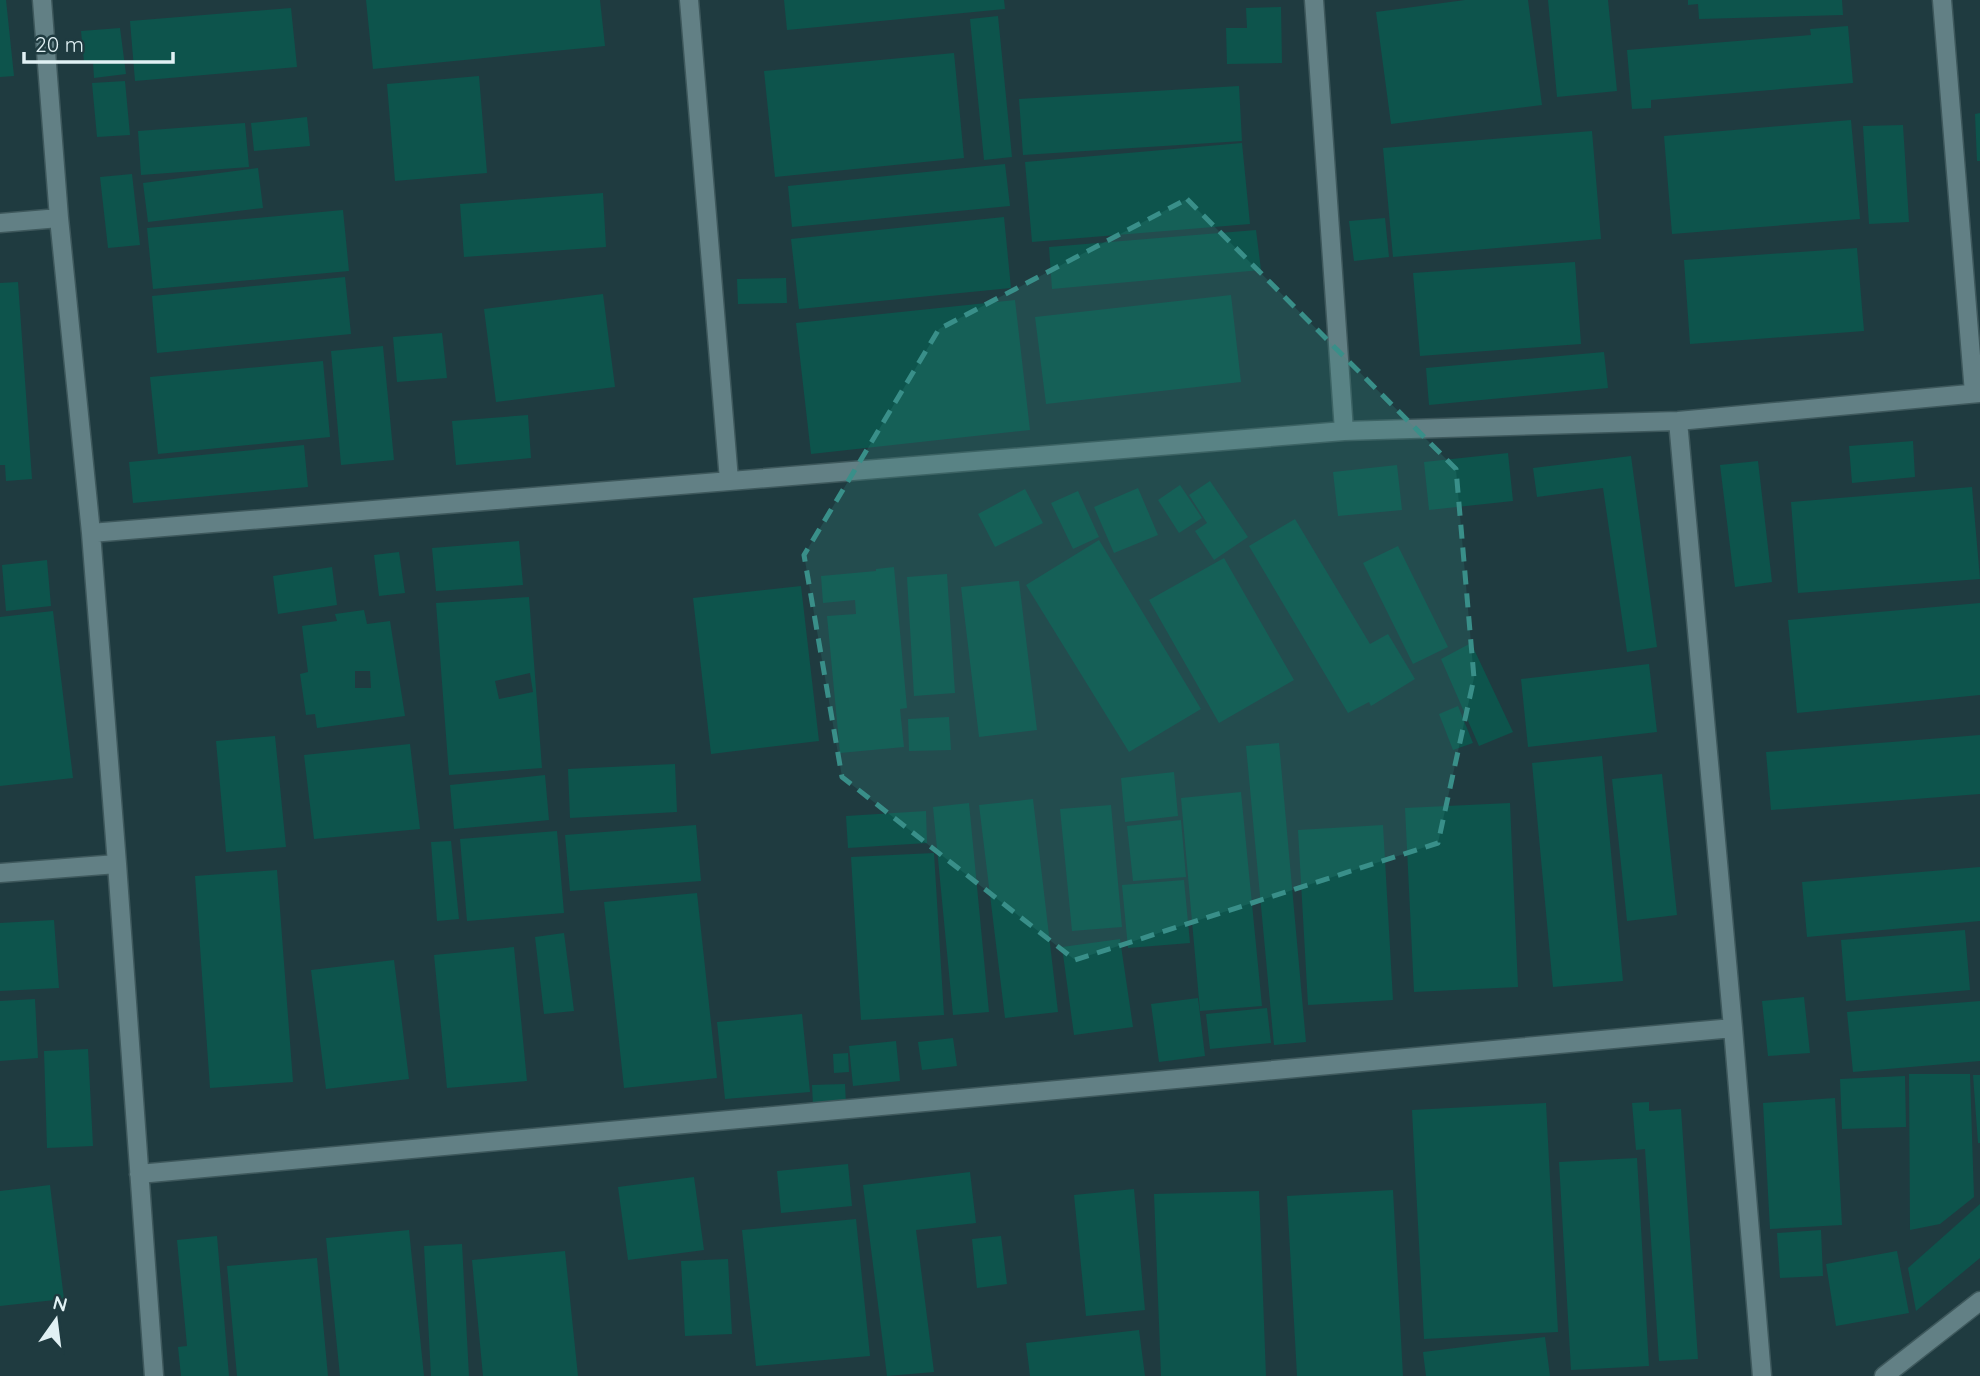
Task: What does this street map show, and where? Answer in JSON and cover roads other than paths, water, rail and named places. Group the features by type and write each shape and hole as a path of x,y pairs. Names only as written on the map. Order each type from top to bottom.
{"street":[{"path":"43,0 59,218 91,533 154,1376"},
{"path":"689,0 729,480"},
{"path":"1314,0 1344,431"},
{"path":"91,533 1344,431 1678,421 1977,393 1942,0"},
{"path":"0,223 59,218"},
{"path":"1678,421 1762,1376"},
{"path":"0,873 117,864"},
{"path":"139,1174 1733,1028"},
{"path":"1884,1376 1980,1301"}]}
